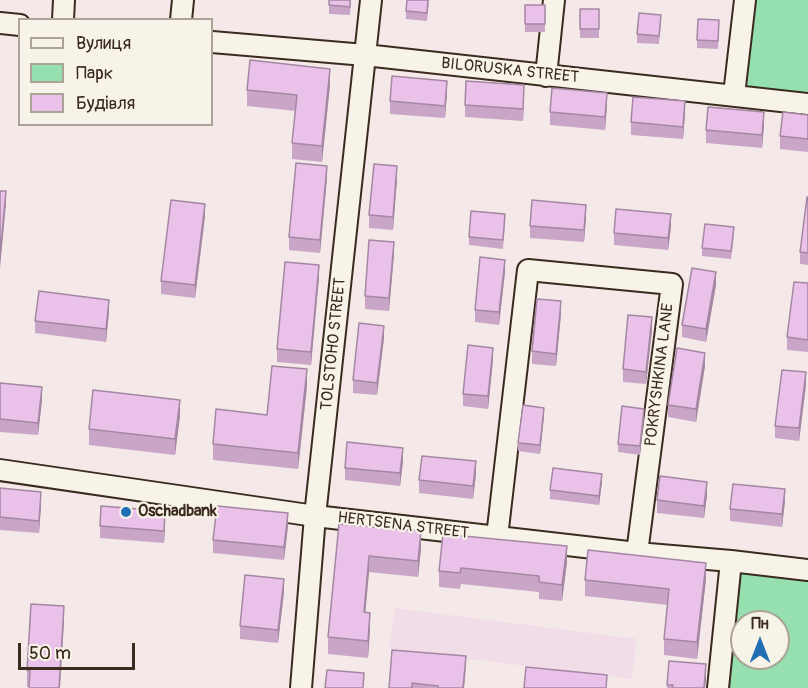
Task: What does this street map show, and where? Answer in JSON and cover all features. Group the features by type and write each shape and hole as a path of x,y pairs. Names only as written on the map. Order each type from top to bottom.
{"street":[{"path":"63,18 64,0"},
{"path":"181,18 183,0"},
{"name":"TOLSTOHO STREET","path":"301,688 315,516 371,0"},
{"path":"546,76 554,0"},
{"path":"734,95 745,0"},
{"path":"0,23 18,25"},
{"name":"BILORUSKA STREET","path":"213,42 365,55 808,104"},
{"name":"POKRYSHKINA LANE","path":"497,537 528,270 672,284 637,553"},
{"name":"HERTSENA STREET","path":"0,470 315,516 808,570"},
{"path":"718,688 731,561"}],"shaded area":[{"path":"395,608 637,639 632,679 389,649"}],"green space":[{"path":"741,0 808,0 808,104 731,93"},
{"path":"731,561 808,570 808,688 718,688"}],"building":[{"path":"329,0 350,0 350,7 329,5"},
{"path":"407,0 428,0 427,13 406,11"},
{"path":"525,5 545,5 545,24 525,24"},
{"path":"580,9 599,9 599,29 580,29"},
{"path":"639,13 661,15 659,36 637,34"},
{"path":"698,19 719,20 718,41 697,40"},
{"path":"250,60 330,69 322,146 292,143 297,95 247,90"},
{"path":"392,76 447,81 445,106 390,101"},
{"path":"466,81 524,85 523,109 465,105"},
{"path":"552,88 607,93 605,117 550,112"},
{"path":"633,97 685,101 683,127 631,122"},
{"path":"708,107 764,112 762,135 706,130"},
{"path":"783,112 808,115 808,139 780,136"},
{"path":"296,163 327,166 320,240 289,237"},
{"path":"374,164 397,166 393,217 369,215"},
{"path":"0,191 6,191 0,256"},
{"path":"808,197 808,253 800,252"},
{"path":"171,200 205,204 195,285 161,281"},
{"path":"532,200 586,205 584,230 530,226"},
{"path":"616,209 671,214 668,238 614,233"},
{"path":"471,211 505,214 503,240 469,237"},
{"path":"705,224 734,227 731,251 702,248"},
{"path":"369,240 394,242 389,298 365,296"},
{"path":"480,257 505,260 499,312 475,310"},
{"path":"285,262 319,265 311,352 277,349"},
{"path":"692,268 716,272 706,329 682,325"},
{"path":"794,282 808,283 808,340 787,337"},
{"path":"39,291 109,300 106,329 35,321"},
{"path":"537,299 561,301 556,354 532,351"},
{"path":"628,315 652,317 646,372 623,369"},
{"path":"359,323 384,326 377,383 353,380"},
{"path":"468,345 493,348 488,396 463,394"},
{"path":"677,348 705,353 696,409 668,405"},
{"path":"272,366 307,369 298,453 213,444 216,409 267,415"},
{"path":"782,370 806,372 799,428 775,426"},
{"path":"0,383 42,387 38,423 0,419"},
{"path":"93,390 180,400 175,439 89,429"},
{"path":"523,405 544,408 540,445 518,443"},
{"path":"622,406 644,409 640,446 618,444"},
{"path":"347,442 403,448 400,473 345,468"},
{"path":"422,456 476,461 473,486 419,480"},
{"path":"553,468 602,474 599,496 550,490"},
{"path":"660,476 707,482 704,506 657,500"},
{"path":"733,484 785,489 782,514 730,509"},
{"path":"0,488 41,492 39,521 0,517"},
{"path":"101,506 165,511 164,531 100,526"},
{"path":"217,506 288,513 284,547 213,540"},
{"path":"339,524 421,531 418,561 369,556 364,612 370,613 368,641 328,637"},
{"path":"443,534 567,546 562,585 539,582 539,576 461,568 460,573 439,571"},
{"path":"588,550 706,563 697,642 664,639 669,589 585,580"},
{"path":"245,575 284,579 278,630 240,626"},
{"path":"31,604 64,606 59,688 29,688 30,671 27,670"},
{"path":"392,650 466,656 463,688 438,688 438,686 412,683 412,688 389,688"},
{"path":"669,661 706,664 704,688 672,688 673,685 667,685"},
{"path":"526,667 607,675 606,688 524,688"},
{"path":"327,670 364,673 363,688 325,688"}],"place":[{"name":"Oschadbank","path":"126,512"}]}
